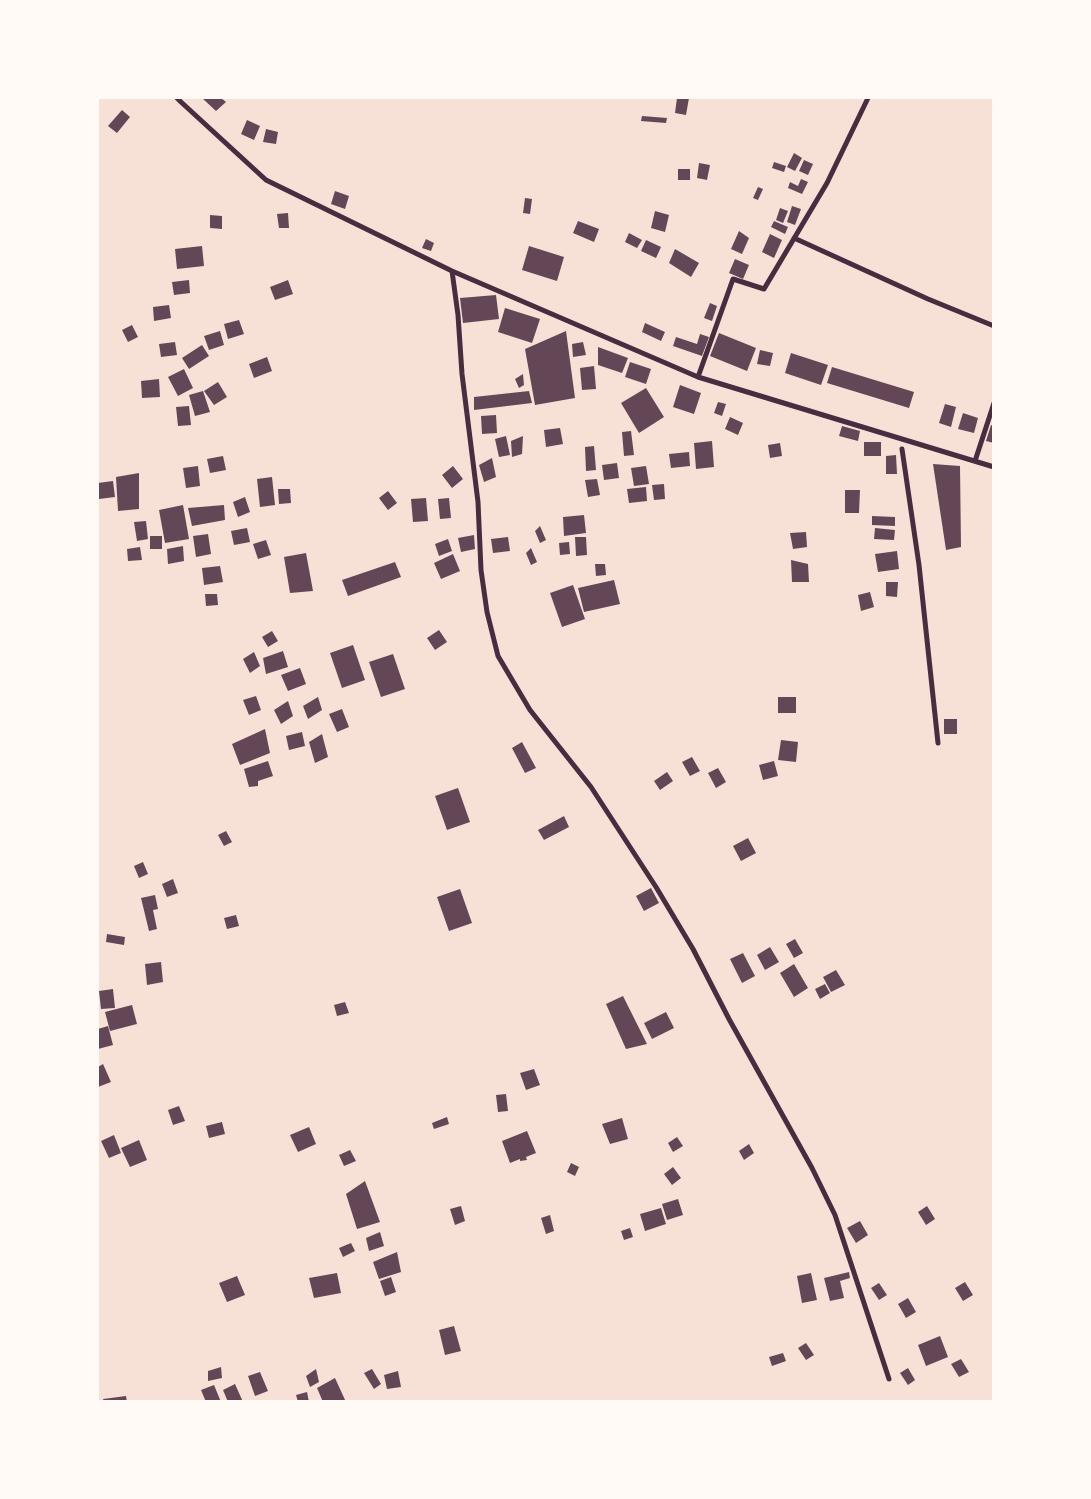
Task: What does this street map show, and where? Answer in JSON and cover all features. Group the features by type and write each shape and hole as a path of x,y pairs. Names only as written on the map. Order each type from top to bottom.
{"street":[{"path":"177,98 266,180 452,271 698,377 994,467"},
{"path":"698,377 733,279 764,289 827,183 868,98"},
{"path":"794,238 928,299 994,326"},
{"path":"452,271 458,315 462,374 478,502 481,570 487,612 498,656 530,710 591,787 656,887 812,1168 835,1214 890,1379"},
{"path":"975,461 994,403"},
{"path":"902,448 919,565 938,743"}],"building":[{"path":"202,98 221,98 226,102 216,111"},
{"path":"677,98 689,98 686,115 675,113"},
{"path":"122,110 130,117 117,133 108,126"},
{"path":"642,116 667,118 666,123 641,121"},
{"path":"247,120 260,126 254,140 241,134"},
{"path":"266,129 278,132 276,144 263,142"},
{"path":"794,153 802,158 795,171 787,167"},
{"path":"804,160 813,164 808,175 799,171"},
{"path":"774,162 786,166 784,172 772,168"},
{"path":"699,163 710,165 707,180 697,178"},
{"path":"678,169 690,169 690,180 678,180"},
{"path":"801,179 808,182 802,194 788,188 790,182 798,186"},
{"path":"758,187 763,189 758,200 753,198"},
{"path":"335,191 349,196 345,209 331,204"},
{"path":"525,198 532,199 530,214 523,213"},
{"path":"792,206 801,209 795,225 787,222"},
{"path":"780,208 788,211 783,223 776,220"},
{"path":"655,211 669,215 665,232 651,228"},
{"path":"288,213 289,228 279,228 277,214"},
{"path":"210,215 222,216 222,229 210,228"},
{"path":"578,221 599,229 594,242 573,233"},
{"path":"774,221 788,227 785,234 771,227"},
{"path":"739,231 749,238 742,254 731,249"},
{"path":"629,233 642,240 637,248 625,242"},
{"path":"770,234 782,240 774,258 762,252"},
{"path":"426,239 434,243 431,251 422,248"},
{"path":"646,240 661,247 656,258 641,251"},
{"path":"202,246 204,266 177,269 175,249"},
{"path":"529,246 564,257 557,281 522,270"},
{"path":"675,249 699,263 691,277 669,263"},
{"path":"735,259 749,265 743,279 729,273"},
{"path":"189,280 190,293 174,295 172,282"},
{"path":"288,280 293,294 275,300 270,287"},
{"path":"496,295 499,319 463,323 460,298"},
{"path":"710,303 717,306 712,321 704,318"},
{"path":"169,305 171,318 154,321 153,307"},
{"path":"505,308 540,319 532,343 498,332"},
{"path":"239,320 244,334 228,339 224,324"},
{"path":"645,323 665,332 661,341 642,332"},
{"path":"132,325 138,337 128,342 122,330"},
{"path":"220,331 224,345 209,350 204,336"},
{"path":"566,331 575,398 535,405 525,349"},
{"path":"719,333 756,348 747,371 710,356"},
{"path":"700,334 709,337 702,356 673,346 676,337 697,344"},
{"path":"175,342 177,355 161,357 159,344"},
{"path":"583,342 586,355 573,357 572,344"},
{"path":"202,345 209,356 189,369 182,358"},
{"path":"598,347 628,358 622,373 598,365"},
{"path":"760,350 773,353 770,366 757,364"},
{"path":"791,353 828,365 821,385 785,373"},
{"path":"267,357 272,371 254,378 249,364"},
{"path":"630,362 651,369 646,384 625,377"},
{"path":"594,366 596,389 582,390 580,368"},
{"path":"832,367 914,392 909,408 827,383"},
{"path":"184,369 193,388 178,396 168,377"},
{"path":"523,374 524,385 519,388 515,379"},
{"path":"159,379 160,397 142,398 141,381"},
{"path":"218,382 227,397 214,405 204,391"},
{"path":"680,385 701,393 694,414 673,407"},
{"path":"646,388 664,417 639,433 621,403"},
{"path":"203,391 210,412 195,416 189,395"},
{"path":"529,391 532,403 474,410 474,397"},
{"path":"718,402 726,404 722,416 714,413"},
{"path":"945,404 956,407 951,427 939,423"},
{"path":"189,406 191,425 178,426 176,407"},
{"path":"963,413 978,418 974,433 958,429"},
{"path":"496,415 497,433 482,434 481,416"},
{"path":"730,417 743,423 738,435 725,429"},
{"path":"991,425 994,426 994,443 986,441"},
{"path":"842,426 860,431 858,441 839,436"},
{"path":"560,428 563,444 546,447 544,430"},
{"path":"631,431 634,455 624,456 622,432"},
{"path":"506,436 510,455 499,457 495,439"},
{"path":"523,436 522,454 512,457 511,441"},
{"path":"712,441 714,467 696,469 694,443"},
{"path":"864,442 881,442 881,456 864,456"},
{"path":"780,443 782,456 770,458 768,445"},
{"path":"594,446 596,470 586,471 585,447"},
{"path":"689,452 690,466 671,468 669,454"},
{"path":"896,455 897,474 886,474 886,456"},
{"path":"223,456 226,470 210,473 207,459"},
{"path":"492,458 496,477 484,482 479,465"},
{"path":"617,463 619,478 604,480 602,465"},
{"path":"933,464 960,466 961,547 946,550"},
{"path":"198,466 200,486 186,488 183,468"},
{"path":"453,466 463,479 452,488 442,475"},
{"path":"646,466 649,484 634,486 631,468"},
{"path":"139,473 139,509 118,511 116,477"},
{"path":"272,477 275,505 260,507 257,479"},
{"path":"597,479 600,495 588,497 585,480"},
{"path":"113,481 115,497 99,499 98,483"},
{"path":"664,484 665,499 654,500 652,485"},
{"path":"646,487 647,501 629,503 627,489"},
{"path":"278,489 290,489 291,503 279,504"},
{"path":"845,490 860,490 859,513 845,513"},
{"path":"388,491 397,503 388,510 379,498"},
{"path":"245,497 250,512 238,517 233,502"},
{"path":"426,498 428,521 413,522 411,499"},
{"path":"449,498 451,518 440,519 438,499"},
{"path":"183,505 189,539 165,543 159,510"},
{"path":"224,505 225,520 192,526 188,508"},
{"path":"584,515 586,533 564,536 563,517"},
{"path":"872,516 895,517 895,526 872,525"},
{"path":"146,521 148,539 137,541 134,522"},
{"path":"540,526 546,540 540,543 535,531"},
{"path":"247,528 250,542 234,545 231,531"},
{"path":"875,528 895,530 894,540 874,539"},
{"path":"806,532 807,547 793,549 790,533"},
{"path":"208,534 211,554 196,557 193,536"},
{"path":"474,535 475,549 461,552 458,538"},
{"path":"150,536 162,536 162,549 150,549"},
{"path":"508,537 510,551 493,553 491,539"},
{"path":"575,537 586,537 587,555 576,556"},
{"path":"448,539 452,551 439,556 435,544"},
{"path":"266,540 271,555 258,559 253,544"},
{"path":"569,542 570,554 560,555 559,543"},
{"path":"183,546 184,561 168,564 167,549"},
{"path":"140,547 142,560 128,561 127,549"},
{"path":"531,548 537,562 531,565 526,553"},
{"path":"897,551 899,569 878,572 875,554"},
{"path":"306,553 313,591 290,593 284,557"},
{"path":"453,554 460,571 441,579 434,563"},
{"path":"791,560 808,564 809,582 792,582"},
{"path":"395,562 401,577 348,596 342,580"},
{"path":"595,564 605,564 606,575 596,576"},
{"path":"220,566 223,582 204,585 202,568"},
{"path":"614,580 620,604 584,612 578,588"},
{"path":"886,582 898,582 897,597 886,596"},
{"path":"573,585 585,619 562,627 550,593"},
{"path":"870,592 874,607 861,611 858,595"},
{"path":"205,594 217,594 218,605 206,606"},
{"path":"439,630 447,642 435,650 427,638"},
{"path":"272,631 278,641 268,647 262,637"},
{"path":"353,645 365,680 342,688 330,653"},
{"path":"283,651 288,667 266,674 263,658"},
{"path":"254,652 260,666 250,673 243,659"},
{"path":"393,654 405,689 381,697 369,662"},
{"path":"300,668 306,684 288,691 281,675"},
{"path":"256,696 261,710 249,715 243,700"},
{"path":"318,697 322,710 308,719 303,706"},
{"path":"778,697 796,697 796,713 778,713"},
{"path":"288,701 293,716 281,724 274,710"},
{"path":"342,709 349,727 337,732 329,714"},
{"path":"944,719 957,719 957,734 944,734"},
{"path":"265,729 270,753 240,765 232,744"},
{"path":"302,732 305,746 289,750 286,736"},
{"path":"322,734 328,757 315,763 309,742"},
{"path":"781,740 798,742 796,762 778,760"},
{"path":"522,742 536,768 525,773 512,748"},
{"path":"692,757 700,771 690,776 682,762"},
{"path":"268,761 273,776 258,781 258,786 249,787 244,769"},
{"path":"774,761 778,776 763,780 759,765"},
{"path":"718,768 726,782 716,788 708,773"},
{"path":"667,772 673,781 660,790 654,781"},
{"path":"458,788 470,822 447,830 435,796"},
{"path":"564,816 569,827 544,840 538,830"},
{"path":"226,831 232,842 224,846 218,835"},
{"path":"748,838 756,853 741,861 733,846"},
{"path":"143,862 148,874 139,878 134,866"},
{"path":"173,879 178,893 167,897 162,884"},
{"path":"651,888 659,903 644,911 636,896"},
{"path":"460,889 472,923 449,931 437,897"},
{"path":"155,895 158,909 153,910 157,929 149,931 141,898"},
{"path":"236,915 239,926 227,929 224,918"},
{"path":"107,934 125,937 124,945 106,942"},
{"path":"795,939 803,953 794,958 786,944"},
{"path":"770,947 779,962 765,970 757,955"},
{"path":"743,953 755,976 742,983 730,959"},
{"path":"161,962 163,982 147,985 145,964"},
{"path":"794,964 808,988 794,997 780,973"},
{"path":"836,970 845,985 831,992 823,977"},
{"path":"825,984 830,993 820,999 815,989"},
{"path":"113,989 115,1008 101,1009 99,991"},
{"path":"623,996 647,1044 626,1049 606,1004"},
{"path":"345,1002 349,1013 337,1016 334,1005"},
{"path":"132,1005 137,1024 110,1031 105,1012"},
{"path":"666,1012 674,1028 652,1039 644,1023"},
{"path":"108,1026 113,1045 98,1049 98,1029"},
{"path":"103,1064 111,1082 98,1087 98,1067"},
{"path":"534,1069 540,1085 526,1090 520,1073"},
{"path":"506,1094 508,1111 498,1112 496,1095"},
{"path":"179,1106 185,1121 173,1125 168,1110"},
{"path":"447,1117 449,1124 434,1129 432,1123"},
{"path":"622,1118 628,1139 610,1144 602,1124"},
{"path":"222,1122 225,1134 209,1138 206,1126"},
{"path":"309,1127 316,1144 298,1152 290,1135"},
{"path":"527,1131 536,1153 526,1157 527,1160 520,1161 520,1159 510,1163 502,1141"},
{"path":"114,1135 121,1153 109,1158 101,1141"},
{"path":"677,1137 683,1146 673,1152 668,1143"},
{"path":"139,1140 147,1160 130,1167 121,1148"},
{"path":"749,1144 754,1153 744,1160 739,1151"},
{"path":"350,1150 356,1161 344,1166 339,1155"},
{"path":"571,1163 579,1167 575,1176 567,1172"},
{"path":"673,1167 681,1178 672,1185 664,1174"},
{"path":"365,1181 380,1222 357,1229 346,1194"},
{"path":"678,1199 683,1215 667,1220 662,1204"},
{"path":"461,1206 465,1221 455,1225 450,1209"},
{"path":"927,1206 935,1219 926,1225 918,1212"},
{"path":"661,1208 666,1224 645,1231 640,1214"},
{"path":"550,1215 554,1231 546,1234 541,1218"},
{"path":"860,1221 868,1235 856,1243 847,1228"},
{"path":"630,1228 633,1237 624,1240 621,1231"},
{"path":"380,1232 384,1246 369,1251 366,1238"},
{"path":"351,1243 355,1251 343,1257 339,1248"},
{"path":"397,1252 401,1272 379,1279 373,1262"},
{"path":"849,1272 850,1278 840,1281 844,1298 830,1301 824,1278"},
{"path":"337,1273 341,1293 314,1298 309,1278"},
{"path":"811,1273 817,1300 802,1303 797,1276"},
{"path":"237,1276 245,1295 227,1302 219,1283"},
{"path":"391,1277 396,1292 385,1296 380,1281"},
{"path":"965,1282 973,1295 963,1301 955,1288"},
{"path":"879,1283 887,1295 879,1300 871,1288"},
{"path":"908,1298 916,1312 906,1318 898,1304"},
{"path":"454,1326 461,1351 445,1355 439,1330"},
{"path":"940,1336 948,1357 926,1366 918,1345"},
{"path":"806,1343 814,1355 806,1360 798,1348"},
{"path":"783,1353 786,1361 772,1366 769,1357"},
{"path":"961,1359 969,1372 959,1377 951,1364"},
{"path":"221,1367 222,1378 208,1381 208,1371"},
{"path":"908,1368 915,1380 908,1385 900,1373"},
{"path":"316,1369 319,1382 310,1387 306,1376"},
{"path":"372,1369 381,1384 374,1389 364,1373"},
{"path":"398,1371 401,1387 387,1389 384,1375"},
{"path":"260,1372 268,1391 255,1396 248,1376"},
{"path":"335,1378 346,1402 323,1402 317,1388"},
{"path":"235,1384 243,1402 228,1402 223,1390"},
{"path":"214,1385 221,1402 206,1402 201,1390"},
{"path":"307,1392 309,1402 298,1402 296,1395"},
{"path":"126,1396 127,1402 104,1402 103,1399"}]}
